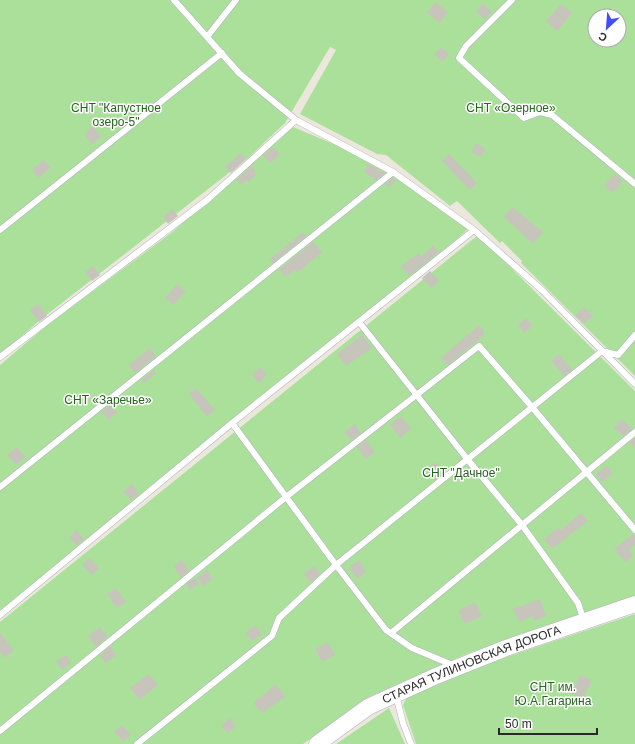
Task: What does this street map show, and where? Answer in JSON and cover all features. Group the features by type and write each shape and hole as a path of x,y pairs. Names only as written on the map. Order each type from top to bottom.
{"street":[{"name":"СТАРАЯ ТУЛИНОВСКАЯ ДОРОГА","path":"317,744 368,707 396,693 506,648 635,604"}],"lane":[{"path":"174,0 239,73 296,120 393,172 474,230 542,290 635,384"},
{"path":"207,37 236,0"},
{"path":"512,0 466,46 459,58 524,118 540,112 552,115 635,184"},
{"path":"0,230 222,53"},
{"path":"0,357 207,200 296,120"},
{"path":"0,487 393,172"},
{"path":"0,615 232,423 474,230"},
{"path":"359,322 468,460 522,525 578,603 585,622"},
{"path":"602,351 618,355 635,335"},
{"path":"0,731 286,497 479,346 635,530"},
{"path":"136,744 272,636 279,618 336,566 602,351"},
{"path":"232,423 336,566 386,630 412,648 458,667"},
{"path":"391,633 635,432"},
{"path":"396,693 403,723 411,744"}],"green space":[{"path":"0,0 635,0 635,376 521,263 522,261 502,241 500,243 457,201 450,206 386,155 377,154 300,114 336,50 330,47 285,123 248,158 40,320 0,355"},
{"name":"СНТ «Заречье»","path":"293,127 360,155 394,175 467,226 467,230 403,287 0,611 0,365 46,326 171,233"},
{"name":"СНТ \"Дачное\"","path":"478,235 635,391 635,596 469,653 369,697 313,740 312,738 303,744 0,744 0,622"},
{"name":"СНТ им. Ю.А.Гагарина","path":"635,614 635,744 416,744 403,705 407,697 489,663"},
{"path":"389,708 405,744 336,744"}],"building":[{"path":"435,2 448,12 440,23 427,13"},
{"path":"483,3 492,12 485,19 476,11"},
{"path":"561,4 572,13 557,31 546,21"},
{"path":"441,47 449,54 442,62 434,54"},
{"path":"93,126 101,137 92,144 84,134"},
{"path":"476,143 486,149 480,157 471,152"},
{"path":"273,147 280,154 270,163 263,156"},
{"path":"241,153 246,159 231,173 225,167"},
{"path":"449,154 477,183 470,190 442,161"},
{"path":"43,160 51,167 39,178 32,170"},
{"path":"368,164 385,173 376,180 364,172"},
{"path":"252,166 256,171 254,172 256,175 249,182 247,180 241,185 236,180"},
{"path":"614,174 623,181 613,193 604,186"},
{"path":"393,178 396,181 389,187 385,184"},
{"path":"512,207 543,232 533,244 504,217"},
{"path":"172,209 178,216 168,224 163,217"},
{"path":"303,232 306,236 273,263 270,259"},
{"path":"313,242 322,252 297,273 295,270 285,277 279,270"},
{"path":"433,245 439,252 409,276 401,266 419,253 421,257"},
{"path":"93,266 100,275 92,281 85,272"},
{"path":"430,271 439,281 431,288 422,278"},
{"path":"177,284 186,291 173,305 165,298"},
{"path":"38,304 47,316 39,322 30,310"},
{"path":"583,307 593,315 585,324 575,316"},
{"path":"526,318 533,326 524,333 518,325"},
{"path":"479,325 484,331 484,335 448,365 441,358"},
{"path":"362,335 372,348 346,366 337,354"},
{"path":"150,348 156,356 135,373 129,365"},
{"path":"559,354 572,370 564,376 551,361"},
{"path":"260,367 267,375 259,383 252,375"},
{"path":"154,370 156,373 144,383 141,380"},
{"path":"196,388 215,410 207,417 189,394"},
{"path":"110,405 117,412 109,420 101,412"},
{"path":"401,416 411,429 400,438 390,425"},
{"path":"622,419 632,429 623,436 614,428"},
{"path":"355,424 361,433 351,440 344,432"},
{"path":"635,438 635,448 629,443"},
{"path":"366,440 375,452 366,459 357,447"},
{"path":"17,447 25,457 16,465 7,455"},
{"path":"435,462 444,473 435,479 427,469"},
{"path":"607,466 613,474 602,482 596,474"},
{"path":"132,484 139,493 131,500 123,491"},
{"path":"581,513 588,521 552,549 544,539 559,527 561,530"},
{"path":"77,530 84,539 77,546 69,537"},
{"path":"635,534 635,545 629,550 633,556 625,562 614,549"},
{"path":"90,558 99,569 92,575 82,565"},
{"path":"182,560 189,570 181,577 173,566"},
{"path":"359,560 366,572 357,579 349,567"},
{"path":"314,566 320,574 310,582 304,574"},
{"path":"207,570 213,579 204,586 197,578"},
{"path":"195,578 199,584 190,590 186,584"},
{"path":"116,588 126,602 117,608 107,594"},
{"path":"540,599 546,616 534,621 532,616 519,622 513,609"},
{"path":"475,602 482,616 465,624 458,611"},
{"path":"255,625 262,634 252,641 245,633"},
{"path":"100,627 107,636 96,647 88,636"},
{"path":"0,633 14,650 5,658 0,652"},
{"path":"328,642 335,655 322,662 315,649"},
{"path":"111,646 116,656 105,663 100,655"},
{"path":"66,655 71,663 62,670 56,661"},
{"path":"149,674 158,685 139,700 130,688"},
{"path":"580,675 592,680 583,699 571,694"},
{"path":"276,684 285,697 262,713 253,703"},
{"path":"230,718 236,727 227,733 221,725"},
{"path":"122,725 131,735 123,741 114,732"}],"park label":[{"name":"СНТ «Озерное»","path":"511,108"},
{"name":"СНТ \"Капустное озеро-5\"","path":"116,115"}]}
